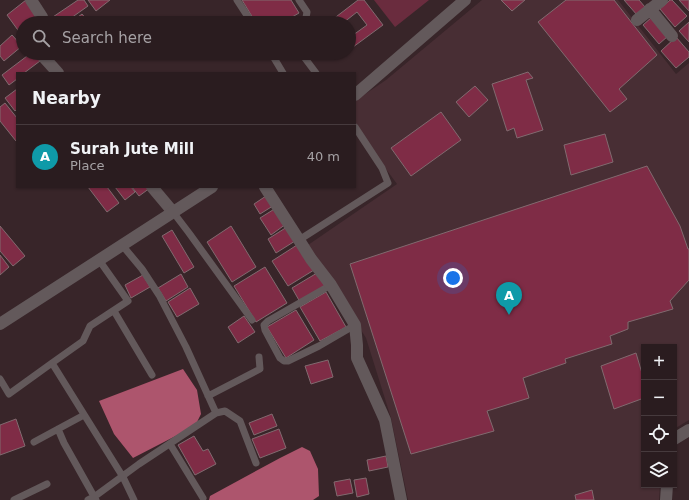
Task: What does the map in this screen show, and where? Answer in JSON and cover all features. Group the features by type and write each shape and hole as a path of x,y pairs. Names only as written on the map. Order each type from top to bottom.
{"street":[{"path":"31,0 41,16"},
{"path":"356,94 465,0"},
{"path":"637,20 662,0"},
{"path":"650,9 672,36"},
{"path":"46,60 57,72"},
{"path":"153,188 173,212"},
{"path":"0,324 210,188"},
{"path":"266,188 310,259 331,286 355,325 357,358 386,420 401,500"},
{"path":"677,437 689,430"},
{"path":"666,500 667,488"}],"lane":[{"path":"237,0 247,16"},
{"path":"299,0 307,12 306,16"},
{"path":"275,60 282,72"},
{"path":"306,60 315,72"},
{"path":"299,240 388,182 382,168 356,129"},
{"path":"173,212 252,320"},
{"path":"122,245 142,269 159,295 186,347 216,413"},
{"path":"0,378 9,394 83,341 90,326 128,301 99,260"},
{"path":"331,286 268,320 264,325 265,330 280,358 284,361 288,361 319,346 355,325"},
{"path":"114,311 152,376"},
{"path":"208,396 260,368 259,357"},
{"path":"52,363 123,477 134,500"},
{"path":"58,429 64,444 93,499 139,464 216,413 225,411 240,421 256,463"},
{"path":"34,442 84,415"},
{"path":"170,444 203,498"},
{"path":"14,500 47,484"}],"shaded area":[{"path":"374,0 429,0 395,27"},
{"path":"482,0 618,0 676,74 689,63 689,420 677,427 677,344 641,344 641,488 660,488 659,500 408,500 391,418 366,338 308,245 397,184 356,128 356,100 386,80"},
{"path":"183,369 197,390 201,414 195,426 133,458 114,434 99,401"},
{"path":"302,447 310,451 318,469 319,496 313,500 209,500 210,496"}],"building":[{"path":"26,0 39,16 16,16 16,27 7,15"},
{"path":"78,0 84,0 88,6 74,16 54,16"},
{"path":"88,0 110,0 96,11"},
{"path":"242,0 291,0 299,13 294,16 252,16"},
{"path":"358,0 364,0 383,25 356,45 356,33 367,25 357,12 352,16 337,16"},
{"path":"501,0 525,0 512,11"},
{"path":"566,0 614,0 657,55 619,89 627,99 610,112 538,22"},
{"path":"624,0 639,0 645,7 637,15"},
{"path":"672,0 687,16 675,27 660,9"},
{"path":"679,0 689,0 689,11"},
{"path":"652,17 668,36 659,44 643,25"},
{"path":"689,22 689,42 679,31"},
{"path":"12,35 16,39 16,51 4,61 0,56 0,46"},
{"path":"676,37 689,52 689,57 676,68 661,51"},
{"path":"22,60 40,61 25,72 16,72 16,80 9,85 2,75"},
{"path":"528,72 533,78 526,80 543,130 517,138 514,128 507,131 492,84"},
{"path":"475,86 488,100 469,117 456,102"},
{"path":"16,90 15,111 5,98"},
{"path":"5,103 16,117 16,141 0,121 0,107"},
{"path":"441,112 461,140 411,176 391,148"},
{"path":"605,134 613,162 571,175 564,145"},
{"path":"647,166 680,226 689,249 689,280 670,301 673,309 628,322 628,329 610,336 612,344 565,359 566,363 523,378 529,398 487,411 494,431 411,454 350,264"},
{"path":"89,188 108,188 119,203 107,212"},
{"path":"116,188 132,188 135,192 125,200"},
{"path":"133,188 150,188 139,196"},
{"path":"269,194 276,204 260,214 254,204"},
{"path":"276,208 286,224 271,235 260,218"},
{"path":"0,226 25,256 13,266 0,251"},
{"path":"231,226 256,267 232,282 207,242"},
{"path":"287,227 295,241 276,253 268,239"},
{"path":"172,230 194,267 184,273 162,236"},
{"path":"297,245 314,270 288,286 272,261"},
{"path":"0,255 9,267 0,275"},
{"path":"265,267 287,303 256,322 234,286"},
{"path":"317,273 325,286 300,302 292,288"},
{"path":"181,274 188,287 166,301 158,288"},
{"path":"143,275 150,287 131,298 125,285"},
{"path":"190,288 199,304 177,317 168,302"},
{"path":"326,292 346,327 320,341 300,307"},
{"path":"296,310 314,340 286,358 267,327"},
{"path":"244,316 255,332 238,343 228,327"},
{"path":"636,353 641,370 641,399 614,409 601,366"},
{"path":"328,360 333,377 311,384 305,366"},
{"path":"272,414 277,426 254,435 249,423"},
{"path":"16,419 25,446 0,455 0,425"},
{"path":"279,429 286,448 260,458 252,439"},
{"path":"194,436 203,451 208,449 216,464 195,475 178,445"},
{"path":"386,456 388,467 369,471 367,460"},
{"path":"366,478 369,494 357,497 354,480"},
{"path":"350,479 353,493 337,496 334,482"},
{"path":"592,490 594,500 576,500 575,495"}],"place":[{"name":"Surah Jute Mill","path":"509,315"}]}
